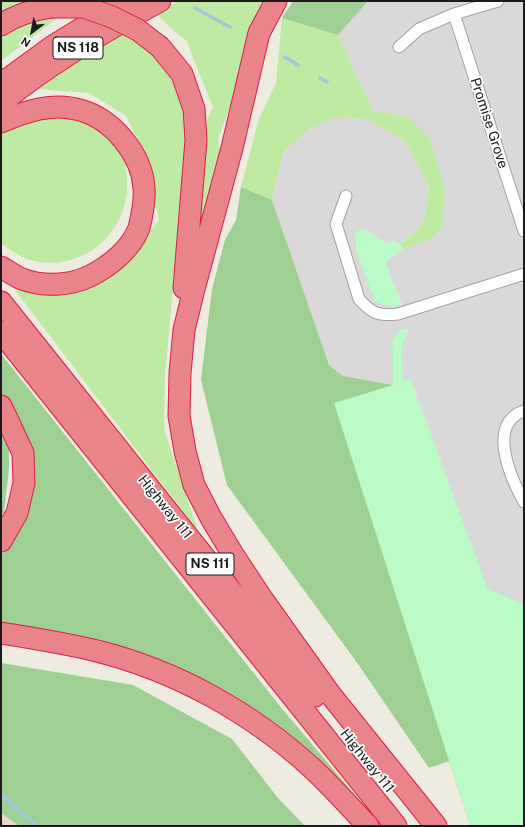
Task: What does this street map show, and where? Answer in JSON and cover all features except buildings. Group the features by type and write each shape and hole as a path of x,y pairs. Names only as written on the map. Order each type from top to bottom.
{"highway":[{"name":"NS 118","path":"1,84 52,46 126,1"},
{"name":"NS 118","path":"1,103 62,59 107,30 160,1"},
{"path":"184,330 232,148 259,33 276,1"},
{"path":"1,25 11,18 34,10 51,7 84,7 112,17 138,30 160,47 182,74 194,109 196,140 184,293 184,330 180,373 179,416 185,451 194,485 210,518 263,600 330,694 436,826"},
{"path":"1,122 31,110 48,107 80,110 98,117 114,129 124,140 140,170 144,188 138,228 127,247 113,261 83,280 63,284 42,284 21,279 1,267"},
{"name":"Highway 111","path":"1,302 418,826"},
{"name":"Highway 111","path":"1,332 396,826"},
{"path":"1,406 22,453 24,483 17,514 1,541"},
{"path":"1,633 97,650 142,664 185,683 234,709 278,739 314,770 368,826"}],"street":[{"path":"399,47 418,29 454,14 498,1"},
{"name":"Promise Grove","path":"454,14 524,231"},
{"path":"346,196 336,224 359,300 366,308 376,314 398,314 524,274"},
{"path":"524,411 518,413 509,421 503,441 504,453 519,493 524,502"}],"shaded area":[{"path":"368,1 524,1 524,604 488,589 411,379 403,382 402,344 408,334 392,341 393,385 343,376 329,365 272,200 283,152 310,129 329,120 343,117 366,119 405,141 429,187 424,221 413,234 399,244 396,241 387,243 364,229 402,304 385,262 403,249 432,238 442,228 408,117 373,111 338,35"},
{"path":"1,813 19,826 1,826"}],"green space":[{"path":"1,1 48,1 1,18"},
{"path":"177,1 274,1 243,54 248,60 218,139 222,163 195,245 207,120 213,107 187,41 174,31 158,15"},
{"path":"293,1 368,1 338,35 282,18"},
{"path":"59,17 1,61 1,26"},
{"path":"282,18 338,35 373,111 408,117 430,138 445,190 442,228 432,238 403,249 399,244 413,234 424,221 429,187 405,141 366,119 343,117 329,120 310,129 283,152 272,200 241,187 259,119 276,83"},
{"path":"121,31 143,42 165,66 181,99 186,144 165,375 164,429 198,531 12,286 35,293 80,293 127,265 159,219 151,189 144,151 126,116 89,93 38,89"},
{"path":"82,114 116,145 122,155 126,169 127,182 126,200 121,216 113,230 102,243 88,252 73,259 57,263 39,262 29,259 14,252 1,243 1,127 7,121"},
{"path":"241,187 272,200 329,365 343,376 393,385 392,341 400,330 408,328 408,334 402,344 403,381 410,379 488,589 524,604 524,826 470,826 449,761 429,768 358,664 227,485 201,380 212,289 225,240 236,220"},
{"path":"364,229 387,243 396,241 403,249 385,262 402,305 393,307 375,302 356,250 355,232"},
{"path":"408,328 408,334 402,344 403,381 410,379 488,589 524,604 524,826 470,826 334,403 393,385 392,341 400,330"},
{"path":"1,354 279,705 381,826 379,826 294,753 166,670 1,626 1,548 26,488 1,396"},
{"path":"1,411 9,428 9,468 4,512 1,516"},
{"path":"1,663 133,685 232,739 278,798 305,826 19,826 1,813"}],"waterway":[{"path":"195,8 230,27"},
{"path":"285,57 298,65"},
{"path":"320,78 327,82"},
{"path":"1,794 37,826"}]}
